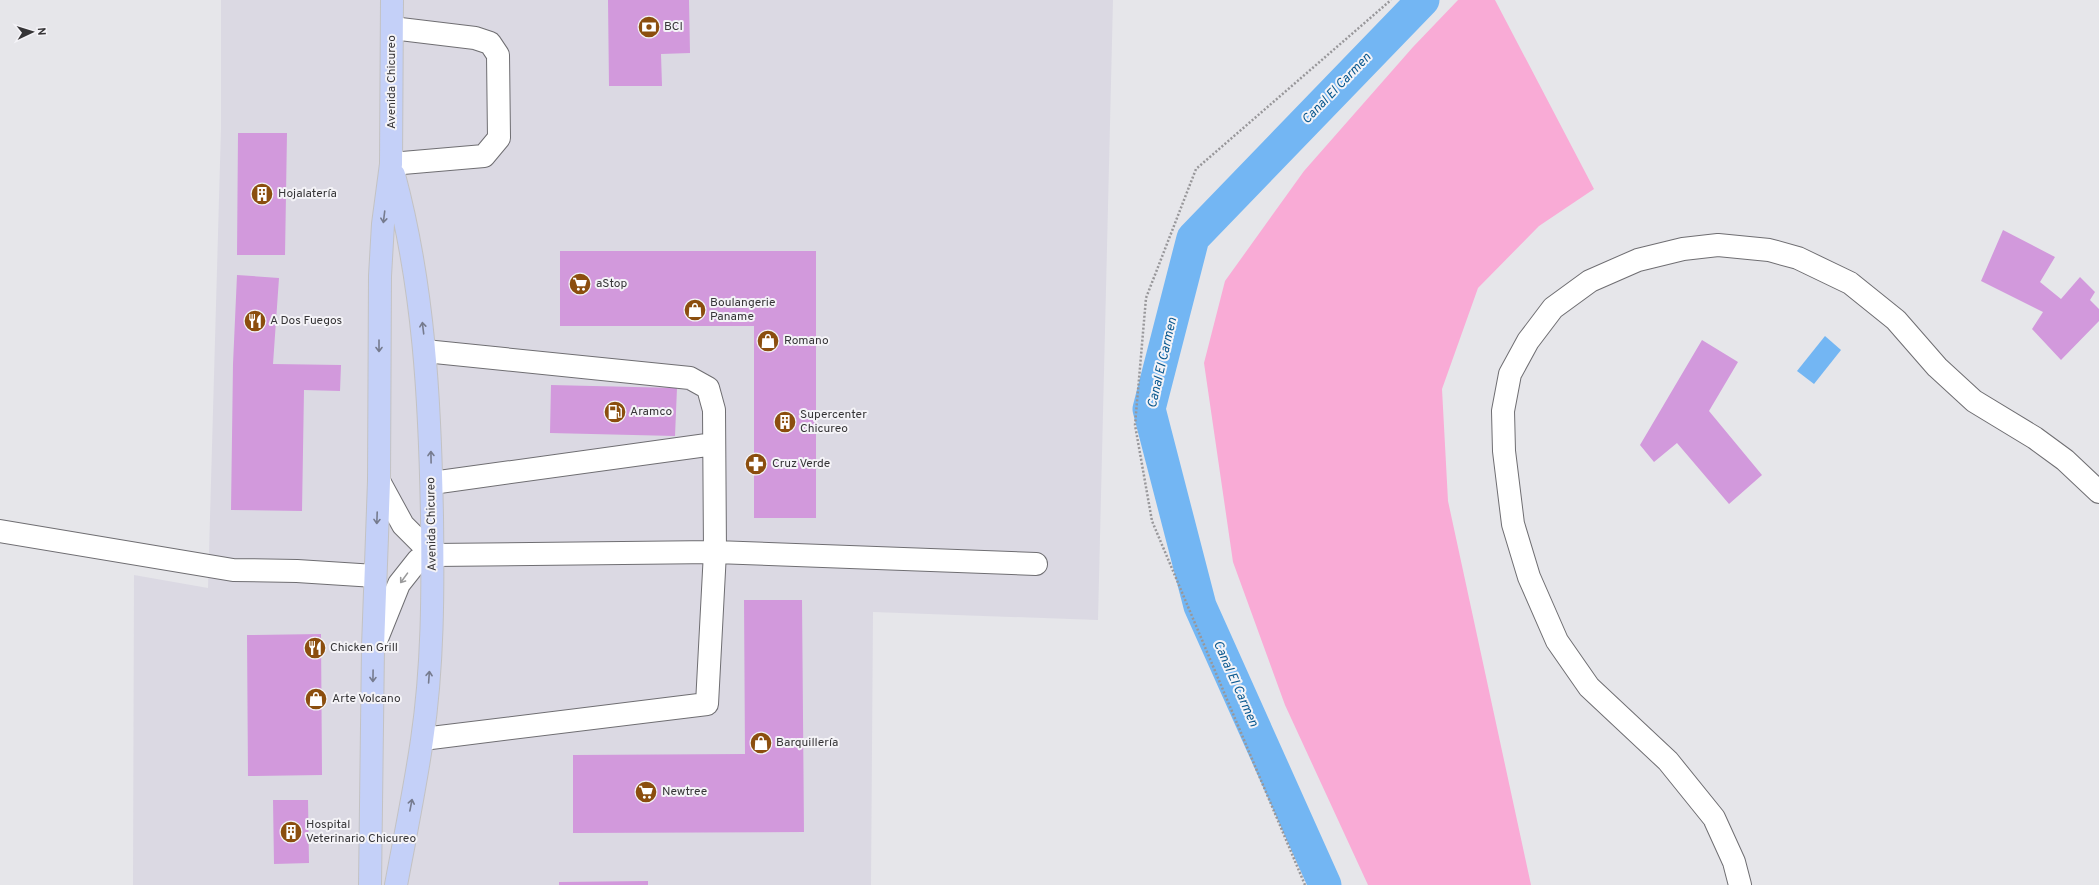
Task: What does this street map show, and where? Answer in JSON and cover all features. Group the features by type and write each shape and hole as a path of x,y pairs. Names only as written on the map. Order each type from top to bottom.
{"main road":[{"name":"Avenida Chicureo","path":"370,885 373,647 379,481 380,276 383,224 391,164 392,0"},
{"name":"Avenida Chicureo","path":"391,164 404,215 414,267 425,351 432,483 433,555 432,627 422,739 396,885"}],"street":[{"path":"391,164 484,156 499,138 498,55 490,42 475,38 392,28"},
{"path":"1740,885 1734,862 1714,818 1668,761 1589,687 1557,641 1529,577 1513,524 1504,451 1503,411 1510,374 1528,341 1553,308 1590,281 1638,260 1683,249 1718,245 1769,250 1798,258 1850,282 1896,320 1937,367 1974,401 2065,460 2099,492"},
{"path":"422,739 707,704 715,552 714,410 708,388 690,378 425,351"},
{"path":"432,483 714,444"},
{"path":"379,481 403,525 433,555"},
{"path":"0,531 233,570 296,571 375,576"},
{"path":"373,647 399,584 418,560 433,555 715,552 1036,564"}],"path":[{"path":"1305,885 1152,521 1135,424 1146,298 1196,168 1391,0"}],"shaded area":[{"path":"221,0 1113,0 1098,620 873,612 871,885 133,885 134,575 208,588 221,128"},
{"path":"1458,0 1495,0 1594,189 1539,226 1478,288 1442,389 1448,501 1531,885 1368,885 1285,705 1233,562 1204,363 1225,281 1304,171 1413,47"}],"water":[{"path":"1825,336 1841,350 1814,384 1797,371"}],"building":[{"name":"BCI","path":"608,0 689,0 690,53 661,54 662,86 609,86"},
{"name":"Hojalatería","path":"238,133 287,133 285,255 237,255"},
{"path":"2003,230 2055,257 2040,282 2061,299 2080,277 2095,292 2090,300 2099,309 2099,321 2061,360 2032,329 2043,312 1981,281"},
{"name":"Supercenter Chicureo","path":"560,251 816,251 816,518 754,518 754,326 560,326"},
{"path":"237,275 279,278 273,364 341,365 340,391 304,390 302,511 231,510 233,364"},
{"path":"1702,340 1738,362 1709,411 1762,475 1729,504 1677,443 1654,462 1640,445"},
{"path":"551,385 677,388 675,436 550,433"},
{"path":"744,600 802,600 804,832 573,833 573,755 745,754"},
{"path":"321,634 322,775 248,776 247,635"},
{"name":"Hospital Veterinario Chicureo","path":"273,800 308,800 309,863 274,864"},
{"path":"648,881 648,885 559,885 559,882"}],"waterway":[{"name":"Canal El Carmen","path":"1325,885 1200,606 1149,409 1193,238 1423,0"}],"place":[{"name":"BCI","path":"649,27"},
{"name":"Hojalatería","path":"262,194"},
{"name":"aStop","path":"580,284"},
{"name":"Boulangerie Paname","path":"695,310"},
{"name":"A Dos Fuegos","path":"255,321"},
{"name":"Romano","path":"768,341"},
{"name":"Aramco","path":"615,412"},
{"name":"Supercenter Chicureo","path":"785,422"},
{"name":"Cruz Verde","path":"756,464"},
{"name":"Chicken Grill","path":"315,648"},
{"name":"Arte Volcano","path":"316,699"},
{"name":"Barquillería","path":"761,743"},
{"name":"Newtree","path":"646,792"},
{"name":"Hospital Veterinario Chicureo","path":"291,832"}]}
